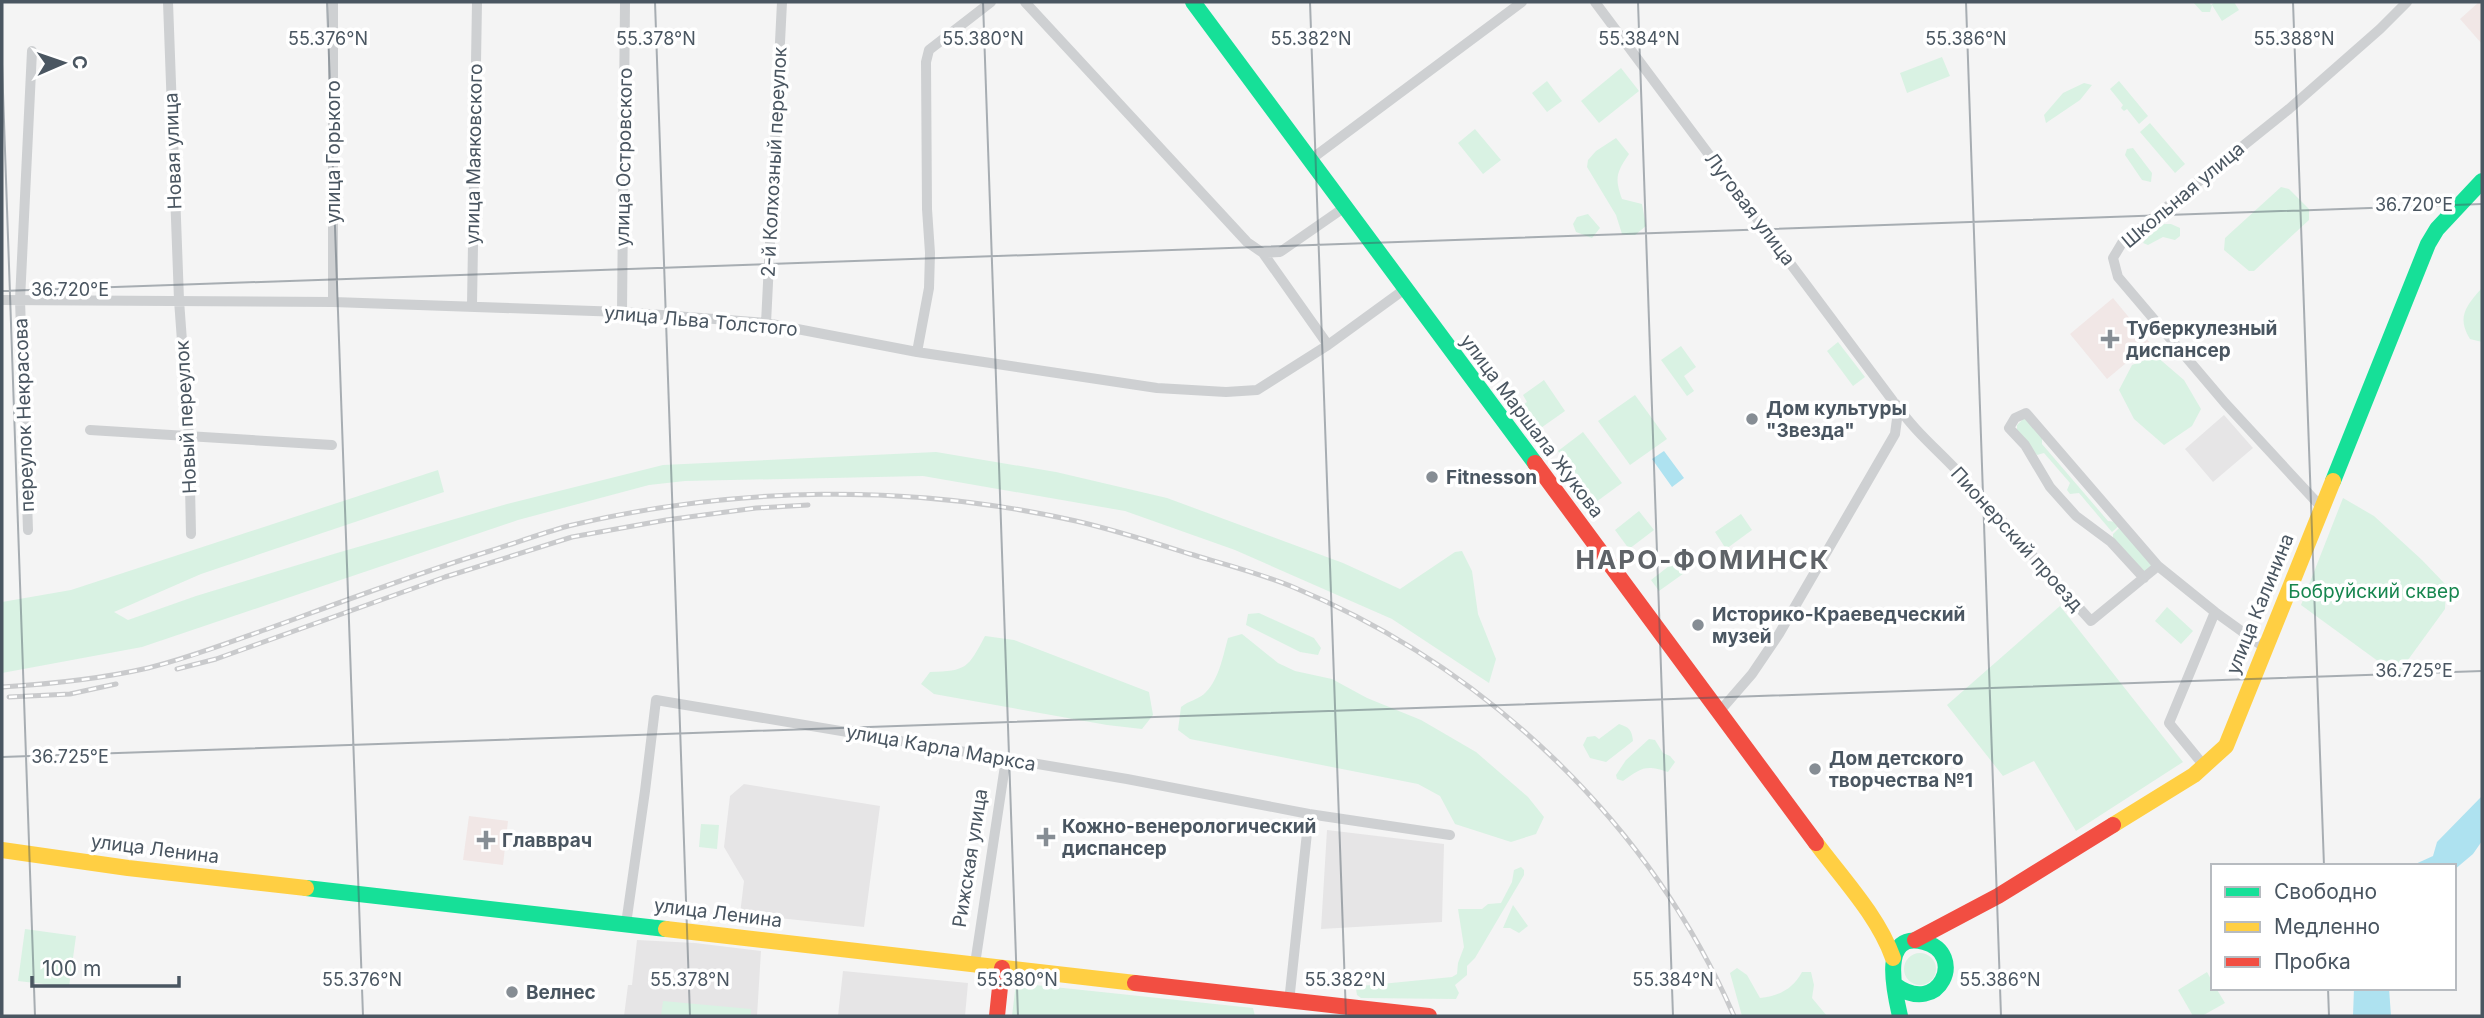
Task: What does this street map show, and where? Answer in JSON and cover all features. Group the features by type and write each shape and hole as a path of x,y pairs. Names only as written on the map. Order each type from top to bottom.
{"street":[{"name":"Новая улица","path":"168,2 179,300"},
{"name":"улица Горького","path":"333,2 333,302"},
{"name":"улица Маяковского","path":"472,305 477,2"},
{"name":"улица Островского","path":"622,312 625,2"},
{"name":"2-й Колхозный переулок","path":"766,323 782,2"},
{"path":"917,352 929,277 926,62 929,50 991,2"},
{"path":"1025,2 1240,235 1263,253 1328,345"},
{"name":"улица Маршала Жукова","path":"1193,2 1887,941 1893,958"},
{"path":"1310,160 1522,2"},
{"name":"Луговая улица","path":"1595,2 1893,401 1897,419 1895,434 1779,634 1752,674 1718,712"},
{"name":"Школьная улица","path":"2322,508 2225,403 2118,277 2113,258 2122,243 2289,109 2407,2"},
{"name":"переулок Некрасова","path":"28,530 20,300 32,51"},
{"name":"улица Калинина","path":"1912,941 1944,927 2076,850 2205,767 2227,746 2432,235 2482,181"},
{"path":"1263,253 1280,252 1345,207"},
{"name":"улица Льва Толстого","path":"2,300 333,302 622,312 766,323 917,352 1157,388 1226,392 1257,390 1328,345 1405,289"},
{"name":"Новый переулок","path":"179,300 189,437 191,534"},
{"name":"Пионерский проезд","path":"1893,401 1908,422 1961,474 2019,543 2091,621 2158,566"},
{"path":"2144,578 2111,542 2076,516 2050,487 2025,445 2009,428 2015,418 2026,413 2158,566 2265,648"},
{"path":"90,430 332,445"},
{"path":"2205,767 2169,723 2215,612"},
{"name":"улица Карла Маркса","path":"626,924 646,791 656,700 1309,814 1450,835"},
{"name":"Рижская улица","path":"975,964 1006,759"},
{"path":"1289,1002 1309,814"},
{"name":"улица Ленина","path":"2,850 128,868 1429,1016"},
{"path":"1939,951 1944,927"},
{"path":"1887,941 1929,943 1939,951 1946,967 1942,985 1933,994 1921,998 1909,996 1895,985"},
{"path":"1900,1016 1893,958 1900,948 1912,941"},
{"path":"997,1016 1002,968"},
{"path":"1906,1016 1921,998"}],"shaded area":[{"path":"2482,2 2482,44 2460,19"},
{"name":"Туберкулезный диспансер","path":"2113,298 2150,343 2107,379 2070,334"},
{"path":"2224,415 2253,448 2213,482 2185,449"},
{"path":"744,784 880,806 864,927 740,914 744,881 724,847 730,796"},
{"name":"Главврач","path":"469,816 508,821 503,865 463,860"},
{"path":"1327,830 1444,844 1442,922 1321,929"},
{"path":"637,940 695,943 761,951 757,1016 624,1016 628,985 632,985"},
{"path":"843,971 968,983 965,1016 838,1016"}],"green space":[{"path":"2193,2 2209,2 2211,5 2215,2 2234,2 2239,10 2222,21 2212,5 2210,12 2202,12"},
{"path":"1942,57 1950,76 1907,93 1900,73"},
{"path":"1621,68 1639,91 1599,123 1581,101"},
{"path":"1547,81 1562,101 1547,112 1532,93"},
{"path":"2119,81 2148,116 2139,124 2127,109 2124,111 2121,108 2123,105 2110,89"},
{"path":"2084,83 2092,85 2080,100 2046,123 2044,115 2063,93"},
{"path":"2150,123 2185,164 2175,173 2140,132"},
{"path":"1475,129 1501,160 1483,174 1458,143"},
{"path":"1616,138 1629,154 1618,175 1622,199 1642,204 1646,226 1635,235 1622,234 1616,215 1587,167 1588,160 1596,151"},
{"path":"2133,148 2152,173 2151,182 2142,180 2125,155 2127,149"},
{"path":"2281,187 2289,189 2309,209 2309,220 2254,271 2249,271 2224,250 2225,238"},
{"path":"1588,214 1600,228 1592,238 1576,232 1573,224 1577,217"},
{"path":"2164,224 2180,228 2180,236 2175,240 2163,237 2148,245 2143,243 2148,235"},
{"path":"2481,289 2482,342 2470,339 2464,325 2467,307"},
{"path":"1838,342 1865,377 1853,386 1827,351"},
{"path":"1681,346 1696,367 1684,376 1694,391 1687,396 1661,360"},
{"path":"2156,356 2184,380 2201,409 2192,426 2164,445 2134,419 2119,390 2132,365"},
{"path":"1544,380 1565,411 1538,430 1521,406 1527,402 1523,395"},
{"path":"1635,395 1667,439 1630,465 1598,421"},
{"path":"2024,418 2042,435 2042,444 2108,521 2120,525 2112,532 2079,493 2070,494 2067,490 2070,483 2044,453 2037,455 2017,432 2017,425"},
{"path":"1583,432 1622,483 1596,502 1558,451"},
{"path":"936,452 1056,472 1167,498 1343,563 1400,589 1455,552 1462,551 1472,571 1478,614 1496,659 1489,683 1392,619 1235,550 1125,511 923,476 685,481 649,485 518,520 142,647 2,673 2,602 71,590 438,470 444,492 201,574 114,612 128,620 337,553 507,504 663,465"},
{"name":"Бобруйский сквер","path":"2343,498 2374,516 2446,585 2445,609 2397,675 2301,605"},
{"path":"1639,511 1654,530 1629,549 1615,530"},
{"path":"1741,514 1752,530 1726,549 1715,532"},
{"path":"2122,525 2156,565 2145,574 2113,539 2113,534"},
{"path":"1678,559 1687,571 1659,591 1651,580"},
{"path":"2060,606 2183,762 2076,831 2034,761 2003,776 1947,705"},
{"path":"2167,607 2193,631 2181,644 2155,621"},
{"path":"1259,613 1314,638 1321,648 1318,655 1300,652 1246,625 1248,614"},
{"path":"1242,634 1278,663 1295,671 1332,679 1367,698 1421,720 1476,752 1528,797 1544,817 1536,834 1511,842 1455,824 1440,796 1418,784 1190,739 1178,730 1181,707 1206,692 1220,667 1228,638"},
{"path":"985,636 1014,640 1149,692 1153,715 1142,729 1107,725 934,694 921,684 930,672 965,666"},
{"path":"1619,724 1629,730 1633,741 1606,762 1590,758 1583,745 1587,737 1595,736 1599,739"},
{"path":"1649,739 1655,740 1663,753 1675,762 1668,772 1648,768 1639,770 1623,781 1617,779 1616,775 1626,760"},
{"path":"701,824 719,825 717,849 699,847"},
{"path":"1521,867 1524,875 1475,958 1467,966 1467,975 1455,985 1459,993 1456,999 1361,998 1357,995 1356,989 1361,986 1452,977 1457,974 1464,947 1458,909 1482,909 1488,904 1501,903 1512,882 1514,870"},
{"path":"1513,905 1528,926 1519,933 1503,928"},
{"path":"25,929 76,936 69,987 18,981"},
{"path":"1920,953 1932,957 1936,969 1932,981 1920,985 1908,981 1904,969 1908,957"},
{"path":"1737,968 1747,975 1760,998 1785,991 1802,972 1811,972 1814,985 1812,998 1827,1016 1742,1016 1730,973"},
{"path":"2207,972 2211,979 2211,990 2217,990 2225,1003 2202,1016 2193,1016 2178,990"},
{"path":"1016,983 1253,1008 1255,1016 1012,1016"},
{"path":"663,1001 751,1009 751,1016 661,1016"}],"water":[{"path":"1664,451 1684,478 1672,487 1652,459"},
{"path":"2482,796 2482,841 2473,854 2456,868 2456,864 2415,864 2433,856 2437,842"},
{"path":"2354,990 2389,990 2391,1016 2353,1016"}],"railway":[{"path":"2,687 94,678 163,664 540,535 568,526 631,513 694,503 822,494 950,500 1013,509 1105,528 1280,582 1364,620 1432,661 1495,707 1554,759 1608,817 1657,879 1699,945 1734,1016"},
{"path":"177,669 216,659 445,577 572,537 666,520 756,508 808,505"},
{"path":"9,697 70,694 116,684"}],"traffic: fast":[{"path":"1193,2 1535,463"},
{"path":"2333,481 2428,244 2437,229 2482,181"},
{"path":"306,888 666,929"},
{"path":"1895,985 1911,993 1925,994 1935,989 1946,969 1944,958 1937,948 1924,942 1910,941 1901,945 1895,954 1893,966 1895,993 1900,1016"}],"traffic: slow":[{"path":"2113,825 2194,775 2226,746 2333,481"},
{"path":"1816,843 1869,913 1893,958"},
{"path":"2,850 128,868 306,888"},
{"path":"666,929 1135,983"}],"traffic: jam":[{"path":"1535,463 1816,843"},
{"path":"1915,940 1998,896 2113,825"},
{"path":"997,1016 1002,968"},
{"path":"1135,983 1429,1016"}],"place":[{"name":"Туберкулезный диспансер","path":"2110,339"},
{"name":"Дом культуры \"Звезда\"","path":"1752,419"},
{"name":"Fitnesson","path":"1432,477"},
{"name":"Историко-Краеведческий музей","path":"1698,625"},
{"name":"Дом детского творчества №1","path":"1815,769"},
{"name":"Кожно-венерологический диспансер","path":"1046,837"},
{"name":"Главврач","path":"486,840"},
{"name":"Велнес","path":"512,992"}],"district":[{"name":"НАРО-ФОМИНСК","path":"1703,559"}]}
